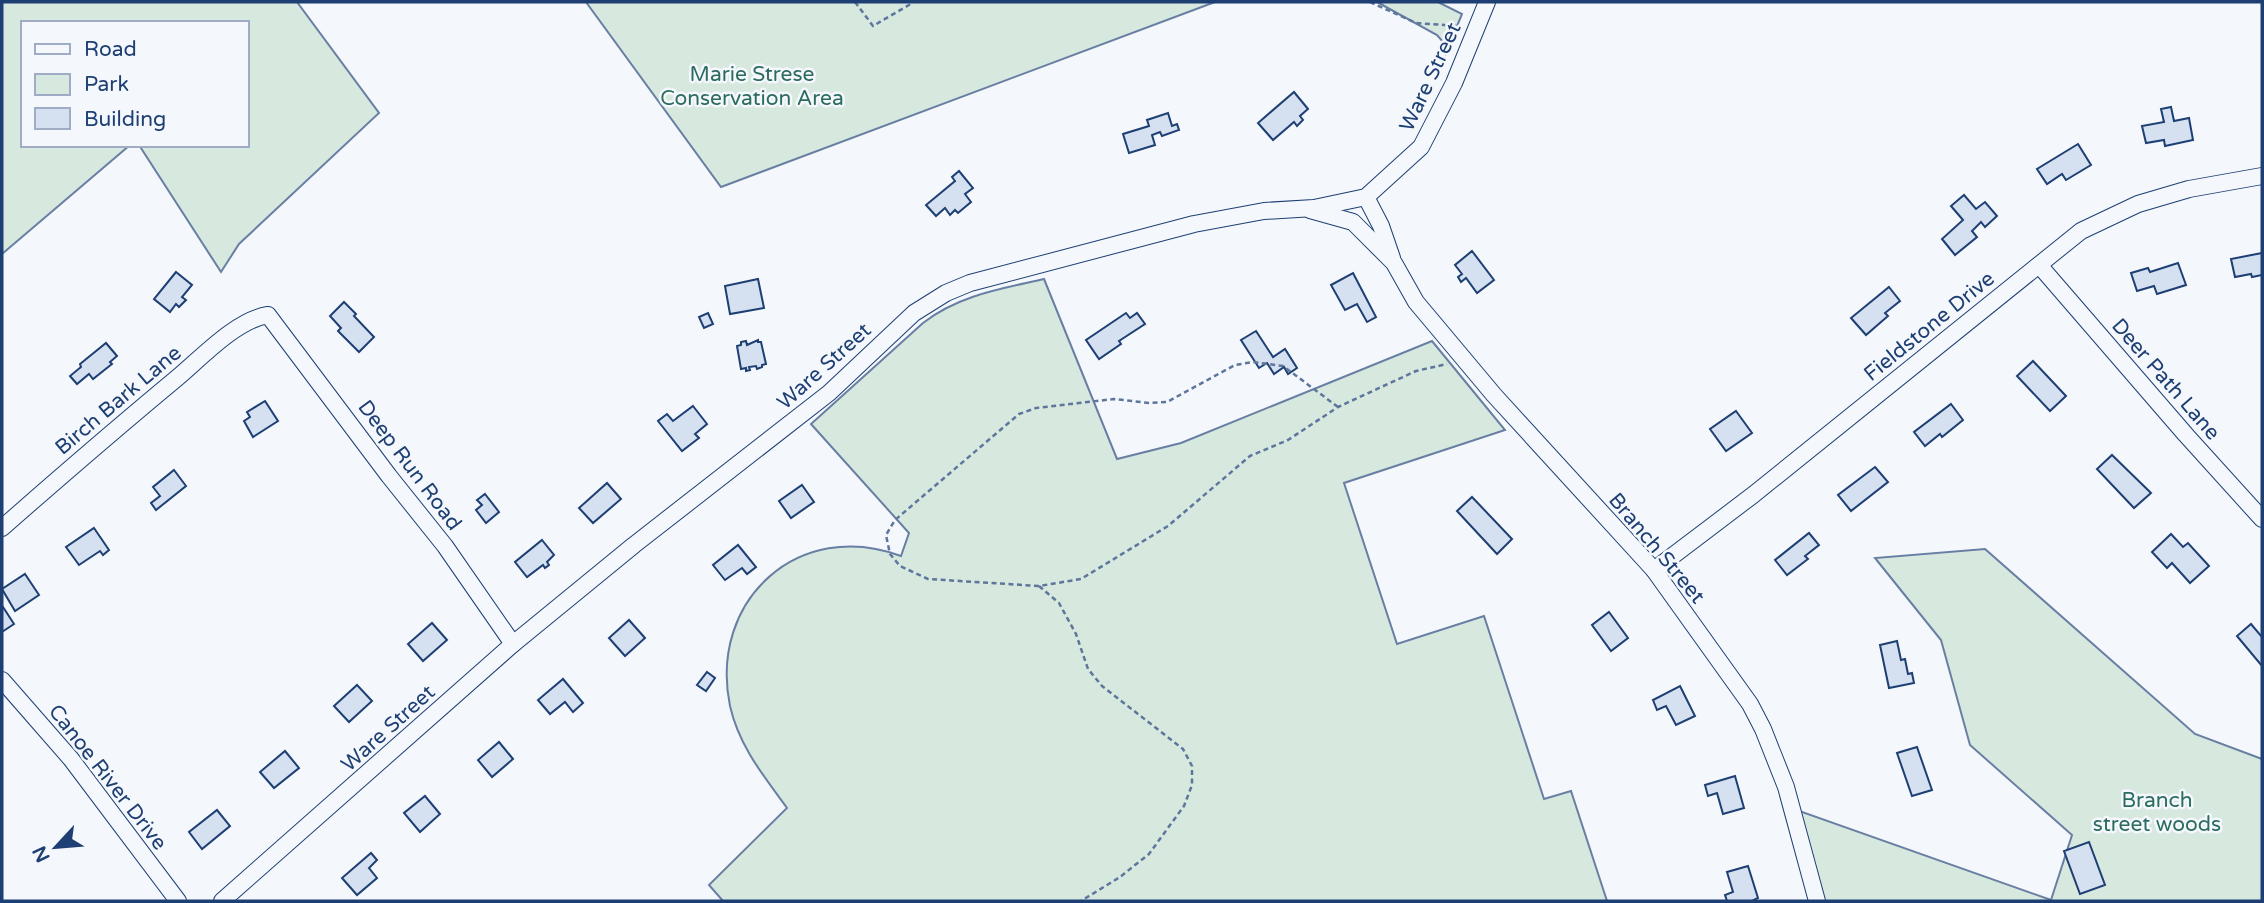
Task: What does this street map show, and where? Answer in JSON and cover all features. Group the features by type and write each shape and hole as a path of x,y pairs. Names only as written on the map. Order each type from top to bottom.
{"street":[{"name":"Ware Street","path":"222,901 513,644 634,545 829,393 914,313 946,293 998,275 1194,224 1265,211 1306,209 1366,197 1421,147 1454,83 1487,2"},
{"name":"Fieldstone Drive","path":"1654,570 1753,495 2081,231 2138,204 2189,189 2262,176"},
{"name":"Branch Street","path":"1366,197 1381,226 1394,263 1416,302 1464,360 1654,570 1750,704 1786,787 1817,901"},
{"name":"Branch Street","path":"1306,209 1353,222 1394,263"},
{"name":"Deer Path Lane","path":"2039,265 2262,519"},
{"name":"Deep Run Road","path":"268,315 445,546 513,644"},
{"name":"Birch Bark Lane","path":"2,528 234,331 259,316 268,315"},
{"name":"Canoe River Drive","path":"2,680 71,759 178,901"}],"path":[{"path":"855,2 873,26 914,2"},
{"path":"1370,2 1416,23 1458,26"},
{"path":"1338,407 1283,366 1253,362 1235,365 1167,402 1114,399 1036,408 1019,414 895,520 886,535 890,554 900,566 928,579 1040,586 1081,579 1168,526 1250,456 1287,440 1338,407 1416,370 1464,360"},
{"path":"1040,586 1059,603 1076,634 1088,669 1102,686 1183,749 1192,766 1192,785 1184,806 1149,854 1120,877 1081,901"}],"green space":[{"path":"2,2 297,2 379,113 239,244 221,272 140,147 248,147 248,21 21,21 21,147 128,147 2,254"},
{"name":"Marie Strese Conservation Area","path":"586,2 1215,2 721,187"},
{"path":"1377,2 1438,2 1462,14 1446,53 1444,43 1437,35"},
{"path":"1044,279 1117,459 1181,443 1432,341 1505,430 1344,483 1397,644 1484,616 1544,799 1571,791 1607,901 723,901 709,885 787,808 746,747 730,706 727,667 733,632 748,601 769,577 797,559 829,548 864,547 901,556 909,533 811,424 937,313 981,294"},
{"name":"Branch street woods","path":"1985,549 2195,734 2262,759 2262,901 1817,901 1791,808 2051,900 2072,835 1970,745 1941,640 1875,558"}],"building":[{"path":"1294,92 1308,109 1300,116 1303,120 1297,126 1294,122 1273,140 1258,123"},
{"path":"2171,107 2174,121 2189,118 2193,140 2165,146 2164,140 2146,143 2142,126 2164,122 2161,109"},
{"path":"1168,113 1172,126 1177,124 1179,130 1162,136 1160,132 1152,135 1155,145 1129,153 1123,134 1149,126 1147,120"},
{"path":"2078,144 2091,165 2066,180 2062,174 2047,184 2037,169"},
{"path":"959,171 973,188 965,194 971,202 958,213 955,210 950,215 945,208 936,216 926,205 955,181 952,177"},
{"path":"1964,195 1976,209 1985,202 1997,216 1985,227 1981,222 1972,231 1977,237 1955,255 1942,239 1963,220 1951,206"},
{"path":"1472,251 1494,280 1477,293 1466,278 1461,282 1458,277 1462,274 1455,265"},
{"path":"2262,253 2262,275 2235,277 2231,259"},
{"path":"2178,263 2186,285 2157,294 2154,286 2137,291 2131,273 2148,268 2150,272"},
{"path":"176,272 192,285 182,297 186,300 179,307 176,304 170,312 154,299"},
{"path":"1353,273 1376,317 1367,322 1357,304 1345,310 1331,285"},
{"path":"758,279 764,308 730,314 725,286"},
{"path":"1889,287 1900,301 1885,313 1888,316 1866,335 1851,318"},
{"path":"344,302 374,337 359,352 338,331 341,328 330,316"},
{"path":"708,313 713,324 704,328 699,317"},
{"path":"1126,313 1130,318 1137,313 1145,324 1119,341 1121,344 1099,359 1086,340"},
{"path":"1256,331 1273,357 1285,349 1297,368 1288,374 1284,367 1274,374 1267,363 1259,368 1241,340"},
{"path":"758,340 761,342 766,364 757,369 756,366 749,367 750,370 746,371 746,368 741,369 737,346 741,345 741,342 746,341 747,345"},
{"path":"106,343 117,356 110,362 112,364 93,379 89,374 77,384 70,376"},
{"path":"2033,361 2066,396 2050,411 2017,376"},
{"path":"265,401 278,421 253,437 244,421 250,417 247,412"},
{"path":"1951,404 1963,420 1942,437 1940,434 1925,446 1914,432"},
{"path":"693,406 707,424 695,434 699,438 682,451 658,421 667,414 673,421"},
{"path":"1736,411 1752,433 1726,451 1710,429"},
{"path":"2112,455 2151,493 2134,508 2097,469"},
{"path":"1875,467 1888,482 1851,511 1838,495"},
{"path":"174,470 186,486 156,510 151,503 160,496 153,487"},
{"path":"607,483 621,499 593,523 579,508"},
{"path":"802,485 814,502 791,518 779,501"},
{"path":"485,494 499,512 486,523 476,510 482,505 477,500"},
{"path":"1472,497 1512,539 1497,554 1457,511"},
{"path":"94,528 109,550 103,555 100,551 79,565 66,547"},
{"path":"1809,533 1819,545 1805,556 1808,559 1787,575 1775,560"},
{"path":"2171,534 2183,547 2188,543 2209,566 2190,583 2172,563 2167,568 2152,552"},
{"path":"542,540 554,555 547,562 549,565 545,568 543,565 527,577 515,562"},
{"path":"738,545 756,567 747,574 742,568 725,580 713,565"},
{"path":"25,574 39,595 15,611 2,589"},
{"path":"2,608 14,624 2,632"},
{"path":"1609,612 1628,638 1611,651 1592,625"},
{"path":"629,620 645,638 625,656 609,638"},
{"path":"432,623 447,640 423,661 408,644"},
{"path":"2251,624 2262,637 2262,666 2237,636"},
{"path":"1897,641 1901,660 1905,659 1908,674 1912,673 1914,683 1889,688 1880,645"},
{"path":"707,672 715,678 706,691 697,685"},
{"path":"563,679 583,703 573,712 565,702 550,714 538,700"},
{"path":"357,685 372,701 349,722 334,706"},
{"path":"1680,686 1695,716 1676,725 1666,706 1657,710 1653,700"},
{"path":"499,742 513,759 492,777 478,760"},
{"path":"1917,747 1932,790 1912,796 1897,753"},
{"path":"285,751 299,768 274,788 260,772"},
{"path":"1735,776 1744,808 1723,814 1717,793 1708,796 1705,785"},
{"path":"425,796 440,814 420,832 404,813"},
{"path":"217,810 230,826 202,849 189,832"},
{"path":"2089,842 2105,885 2080,894 2064,851"},
{"path":"371,853 377,860 369,868 377,878 357,895 342,878"},
{"path":"1748,866 1758,898 1752,901 1727,901 1725,895 1733,892 1727,872"}]}
